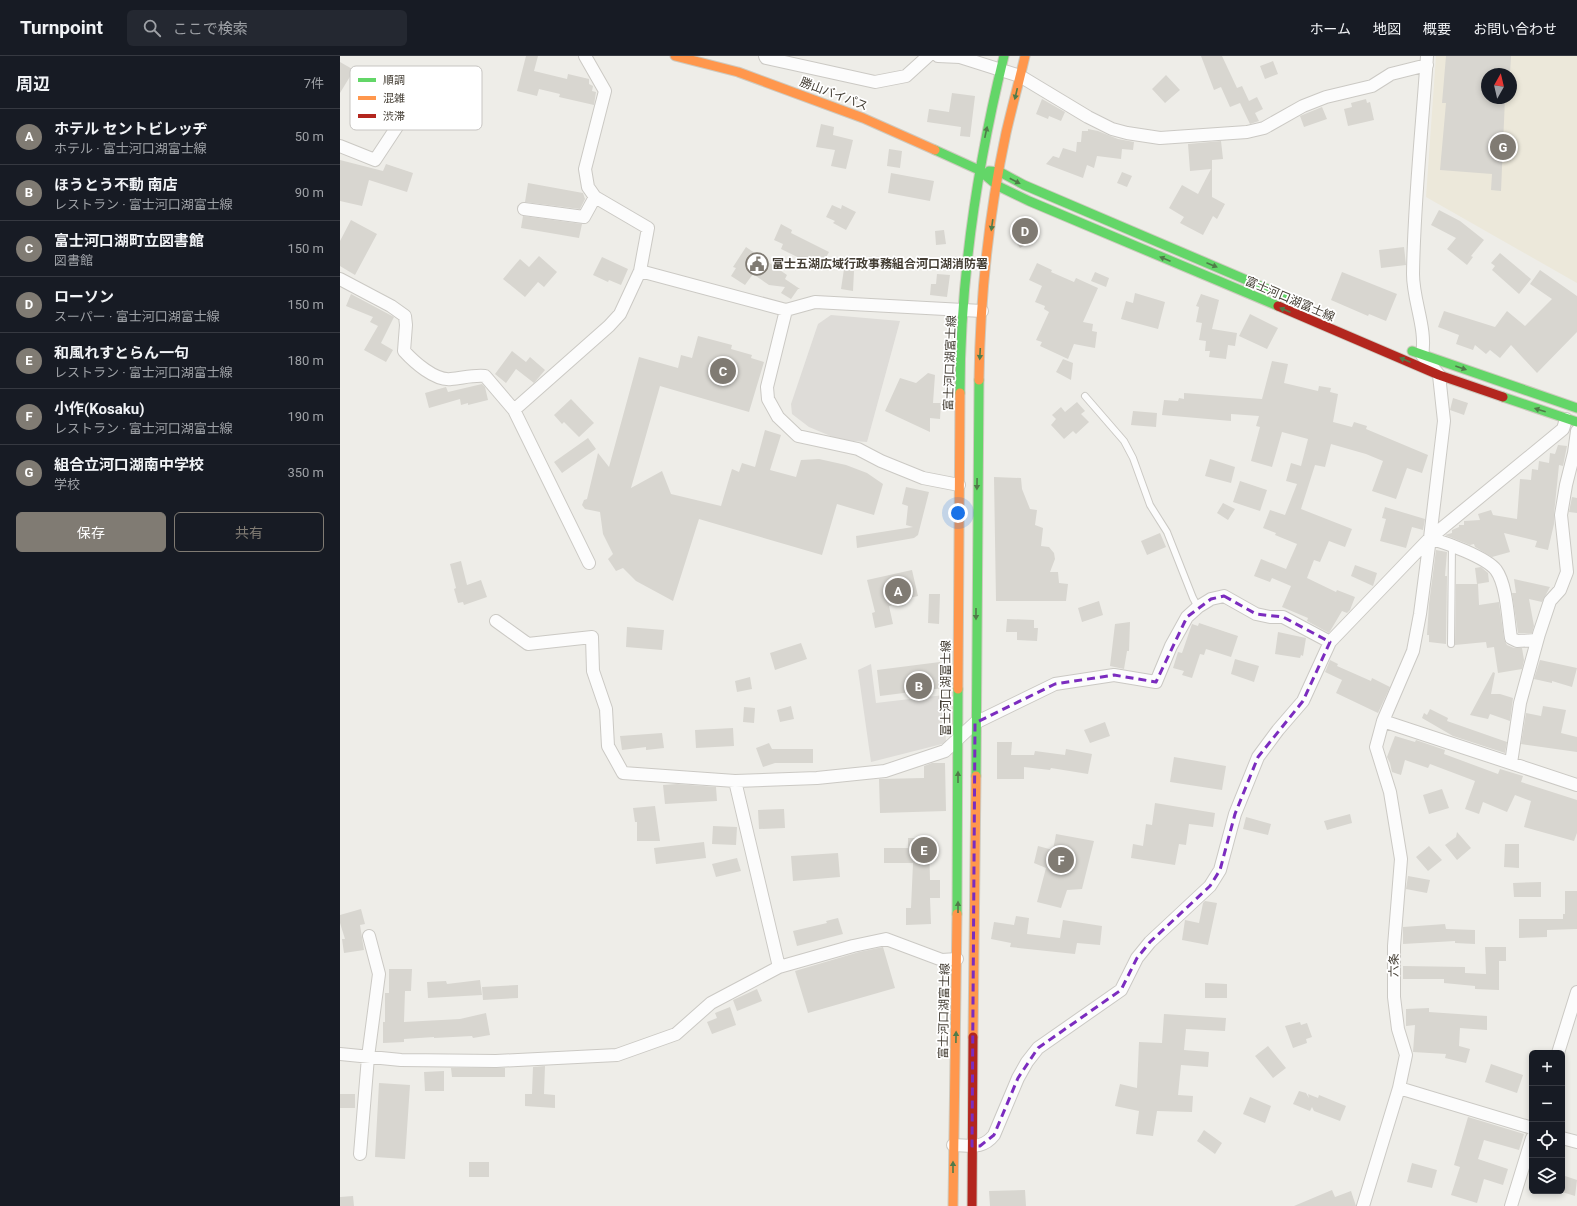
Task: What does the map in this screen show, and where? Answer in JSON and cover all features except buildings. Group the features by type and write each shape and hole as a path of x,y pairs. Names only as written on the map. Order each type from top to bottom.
{"main road":[{"name":"勝山バイパス","path":"675,56 738,72 794,92 863,118 979,170"},
{"name":"富士河口湖富士線","path":"953,1206 957,959 960,365 964,310 979,170 1004,56"},
{"path":"972,1206 977,472 982,311 988,255 1006,134 1024,56"},
{"name":"富士河口湖富士線","path":"979,170 1000,172 1024,185 1293,300"},
{"name":"富士河口湖富士線","path":"979,170 998,186 1036,204 1439,375 1572,420"},
{"path":"1401,346 1422,355 1577,408"}],"street":[{"path":"514,410 609,326 620,314 640,271 648,228 595,197 588,187 585,169 604,91 585,56"},
{"path":"765,56 766,58 875,82 906,76 928,56"},
{"path":"938,56 960,57 1020,76 1088,117 1112,129 1160,138 1247,132 1264,128 1303,106 1326,97 1372,86 1391,74 1427,60 1414,232 1413,285 1424,344 1422,355 1439,375"},
{"path":"340,146 375,160 395,130"},
{"path":"524,209 584,217 595,197"},
{"path":"640,271 786,310 815,302 982,311"},
{"path":"340,279 391,306 405,316 406,325 404,351 416,364 433,374 449,380 470,375 485,376 514,410 589,563"},
{"path":"786,310 767,387 768,399 778,417 798,436 858,449 881,461 923,478 959,485"},
{"name":"六条","path":"1363,1206 1399,1088 1406,1055 1398,1029 1394,997 1394,946 1401,859 1390,792 1376,747 1383,720 1412,651 1420,614 1444,420 1439,375"},
{"path":"953,1145 980,1146 988,1142 994,1135 1018,1078 1027,1062 1038,1048 1121,990 1137,958 1150,942 1210,886 1220,870 1234,814 1258,757 1278,730 1303,701 1330,642 1430,538 1572,420"},
{"path":"1511,763 1520,703 1537,640 1550,601 1560,590 1567,572 1561,516 1577,431"},
{"path":"1430,538 1452,545 1492,566 1497,571 1504,594 1511,638 1517,641 1537,640"},
{"path":"496,621 528,644 592,637 593,671 606,708 608,746 623,773 735,781 817,778 885,771 945,751 958,737 975,723 1055,684 1114,675 1156,682 1171,646 1188,617 1198,606 1211,599 1224,596 1256,614 1270,617 1283,617 1330,642"},
{"path":"1383,720 1577,785"},
{"path":"735,781 779,967"},
{"path":"360,1154 368,1057 379,974 369,936"},
{"path":"340,1054 401,1060 496,1061 617,1055 676,1034 711,1003 779,967 853,946 886,939 942,960 957,959"},
{"path":"1559,1050 1577,992"},
{"path":"1399,1088 1529,1127"},
{"path":"1565,1139 1577,1142"},
{"path":"1511,1206 1529,1148"}],"lane":[{"path":"1085,396 1124,441 1134,458 1150,505 1167,532 1193,598 1198,606"},
{"path":"1451,644 1452,545"}],"highlighted area":[{"path":"1224,596 1256,614 1283,617 1330,642 1303,701 1258,757 1235,814 1220,870 1210,886 1150,942 1137,958 1121,990 1038,1048 1018,1078 994,1135 980,1146 972,1146 975,723 1055,684 1114,675 1156,682 1187,617 1211,599"}],"shaded area":[{"path":"1436,56 1577,56 1577,283 1426,197"},
{"path":"831,315 900,321 867,442 840,440 809,427 792,414 791,404 818,324"},
{"path":"871,664 876,703 944,695 946,743 871,762 858,670"}],"traffic: fast":[{"path":"960,393 963,308 972,223 978,181 994,97 1004,56"},
{"path":"935,150 979,170 998,186 1029,201 1278,306"},
{"path":"989,171 1000,172 1024,185 1284,296"},
{"path":"1412,351 1577,408"},
{"path":"976,776 979,380"},
{"path":"1503,397 1577,422"},
{"path":"957,914 958,689"}],"traffic: slow":[{"path":"675,56 738,72 863,118 935,150"},
{"path":"979,380 981,318 990,225 1006,133 1025,56"},
{"path":"958,689 960,393"},
{"path":"973,1037 976,776"},
{"path":"953,1206 957,914"}],"traffic: jam":[{"path":"1278,306 1439,375 1503,397"},
{"path":"972,1206 973,1037"}],"place":[{"name":"組合立河口湖南中学校","path":"1503,147"},
{"name":"ローソン","path":"1025,231"},
{"name":"富士五湖広域行政事務組合河口湖消防署","path":"757,264"},
{"name":"富士河口湖町立図書館","path":"723,371"},
{"name":"ホテル セントビレッヂ","path":"898,591"},
{"name":"ほうとう不動 南店","path":"919,686"},
{"name":"和風れすとらん一句","path":"924,850"},
{"name":"小作(Kosaku)","path":"1061,860"}]}
